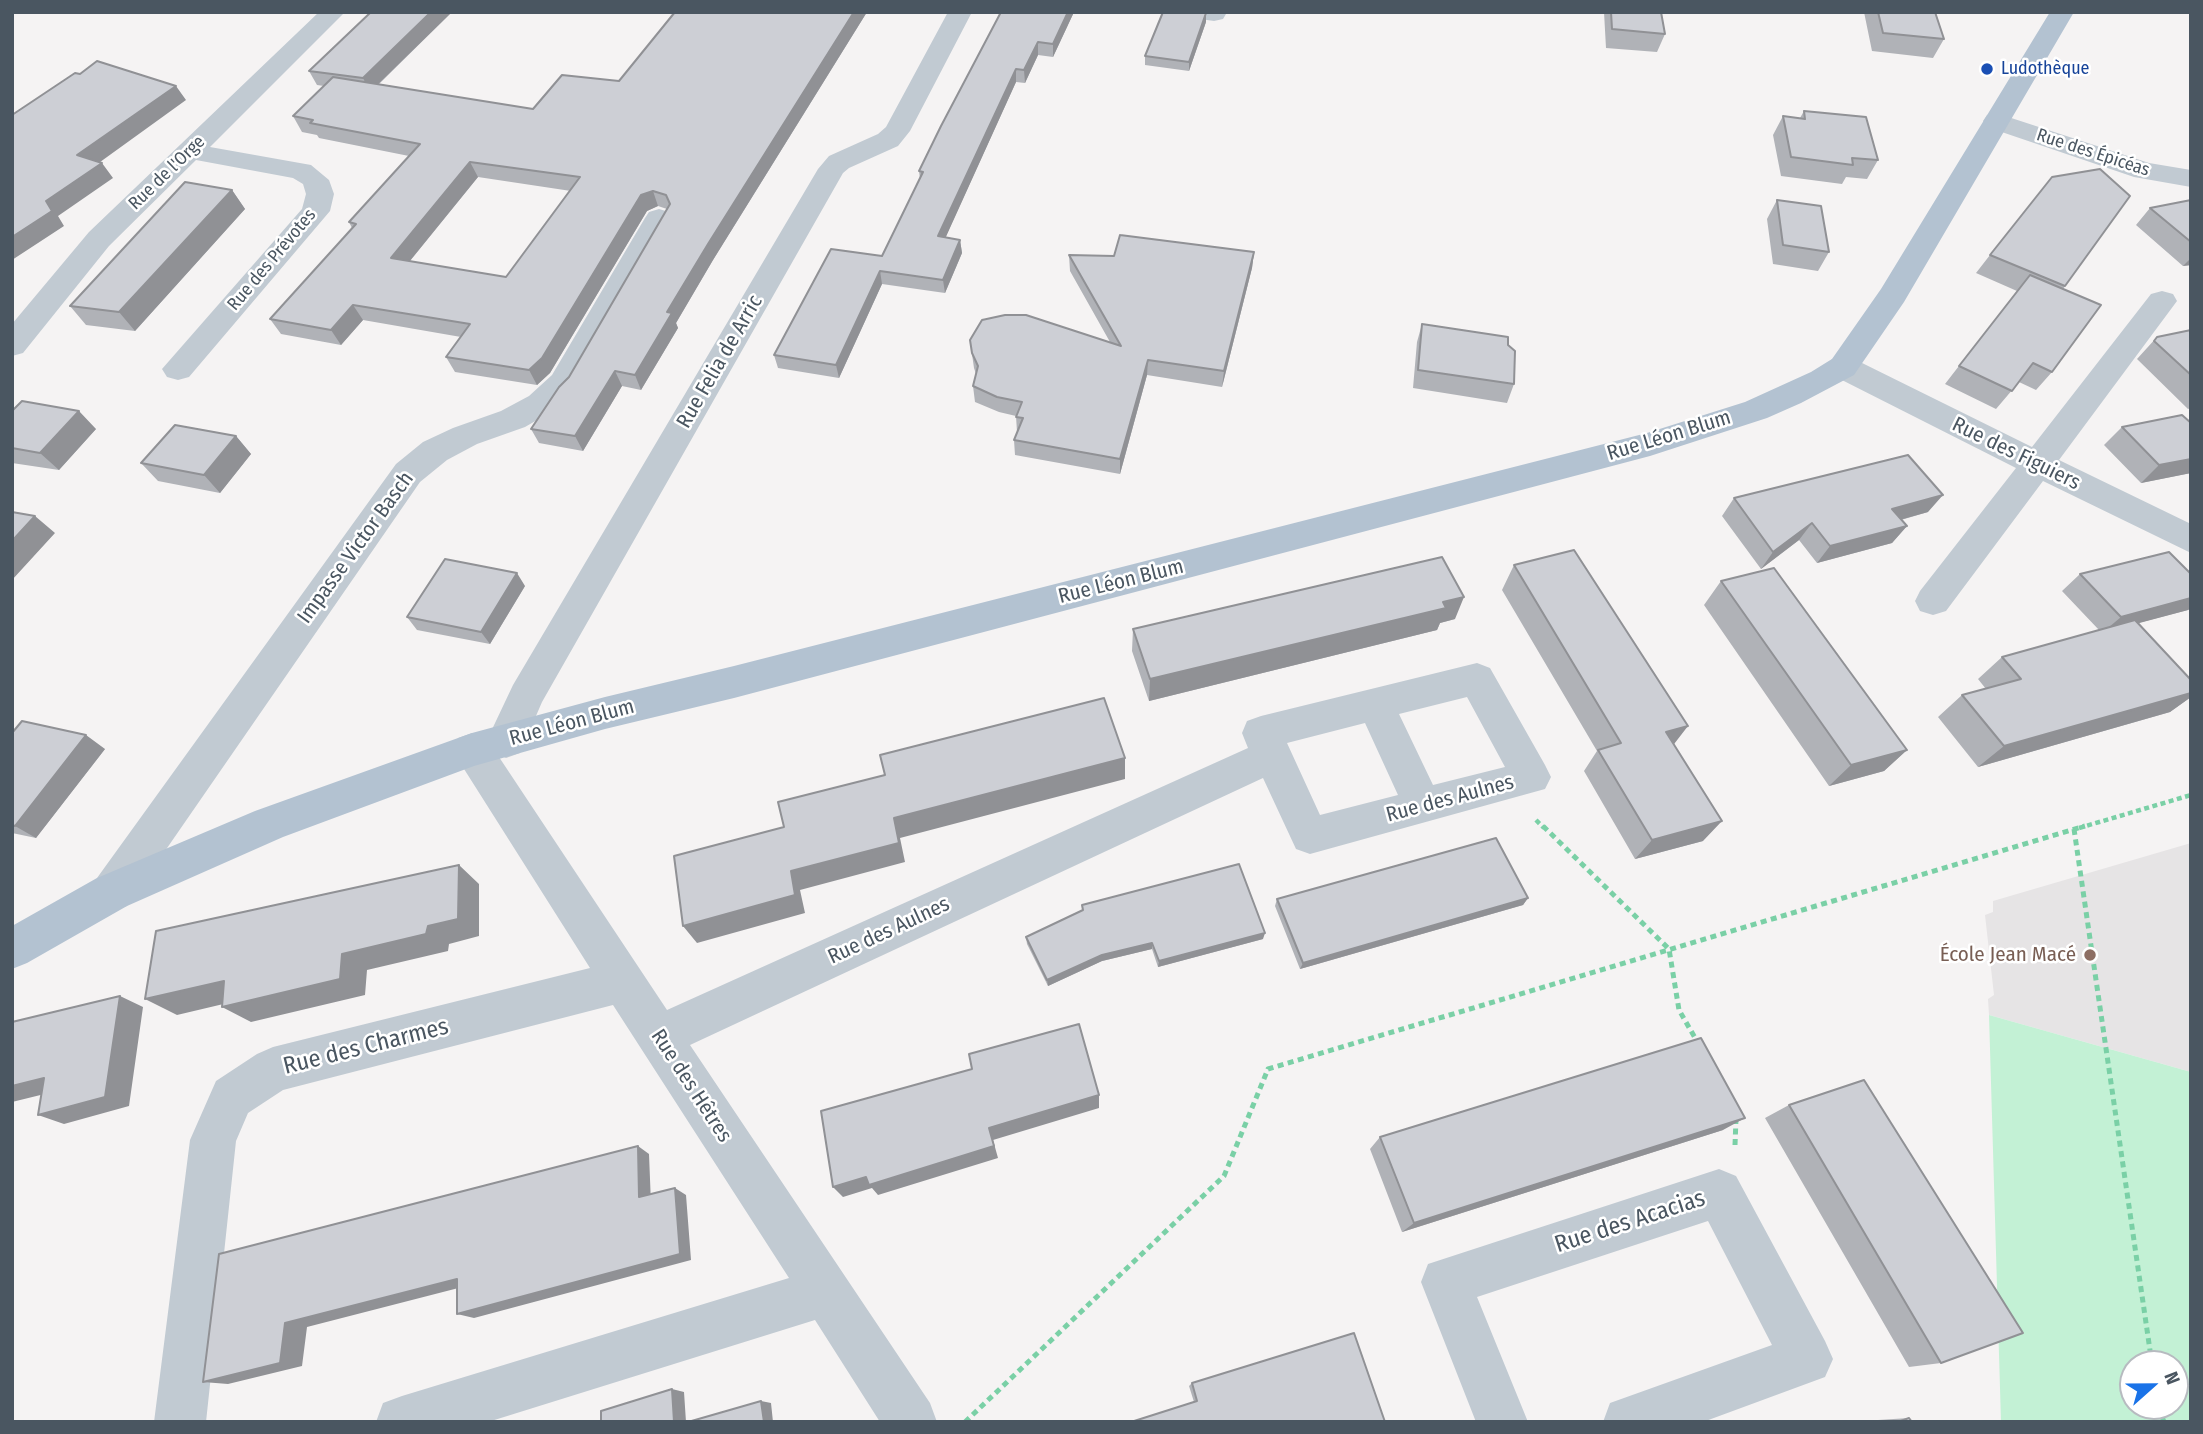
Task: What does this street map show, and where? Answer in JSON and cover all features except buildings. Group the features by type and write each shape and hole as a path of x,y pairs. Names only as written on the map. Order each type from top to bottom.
{"main road":[{"name":"Rue Léon Blum","path":"12,949 112,892 269,824 489,746 1650,444 1756,410 1822,380 1843,367 1893,295 2062,12"}],"street":[{"name":"Rue de l'Orge","path":"12,345 99,239 333,12"},
{"name":"Rue Felia de Arric","path":"489,746 526,696 832,169 839,162 888,140 897,131 960,12"},
{"name":"Rue des Épicéas","path":"1996,121 2144,172 2191,179"},
{"name":"Rue des Prévotes","path":"178,369 316,211 320,194 315,180 301,171 189,151"},
{"name":"Impasse Victor Basch","path":"112,892 408,473 435,451 465,436 513,419 540,404 564,383 659,218"},
{"path":"1933,601 2162,301"},
{"name":"Rue des Figuiers","path":"1843,367 2191,540"},
{"name":"Rue des Aulnes","path":"1476,679 1531,777 1310,836 1261,733 1375,705 1476,679"},
{"path":"1375,705 1423,806"},
{"name":"Rue des Hêtres","path":"489,746 623,981 911,1422"},
{"name":"Rue des Aulnes","path":"659,1036 1273,755"},
{"name":"Rue des Charmes","path":"180,1422 213,1140 232,1097 274,1070 623,981"},
{"name":"Rue des Acacias","path":"1502,1422 1446,1282 1719,1193 1807,1359 1629,1422"},
{"path":"402,1422 826,1293"}],"path":[{"path":"1500,786 1669,949 1679,1010 1698,1045"},
{"path":"965,1422 1224,1176 1268,1069 2191,794"},
{"path":"2074,829 2150,1350"},
{"path":"1719,1193 1734,1165 1736,1113"}],"shaded area":[{"name":"École Jean Macé","path":"2191,843 2191,1072 1989,1015 1988,999 1994,995 1985,915 1993,912 1993,901"}],"green space":[{"path":"1989,1015 2191,1072 2191,1422 2001,1422"}],"place":[{"name":"Ludothèque","path":"1987,69"},
{"name":"École Jean Macé","path":"2090,955"}]}
